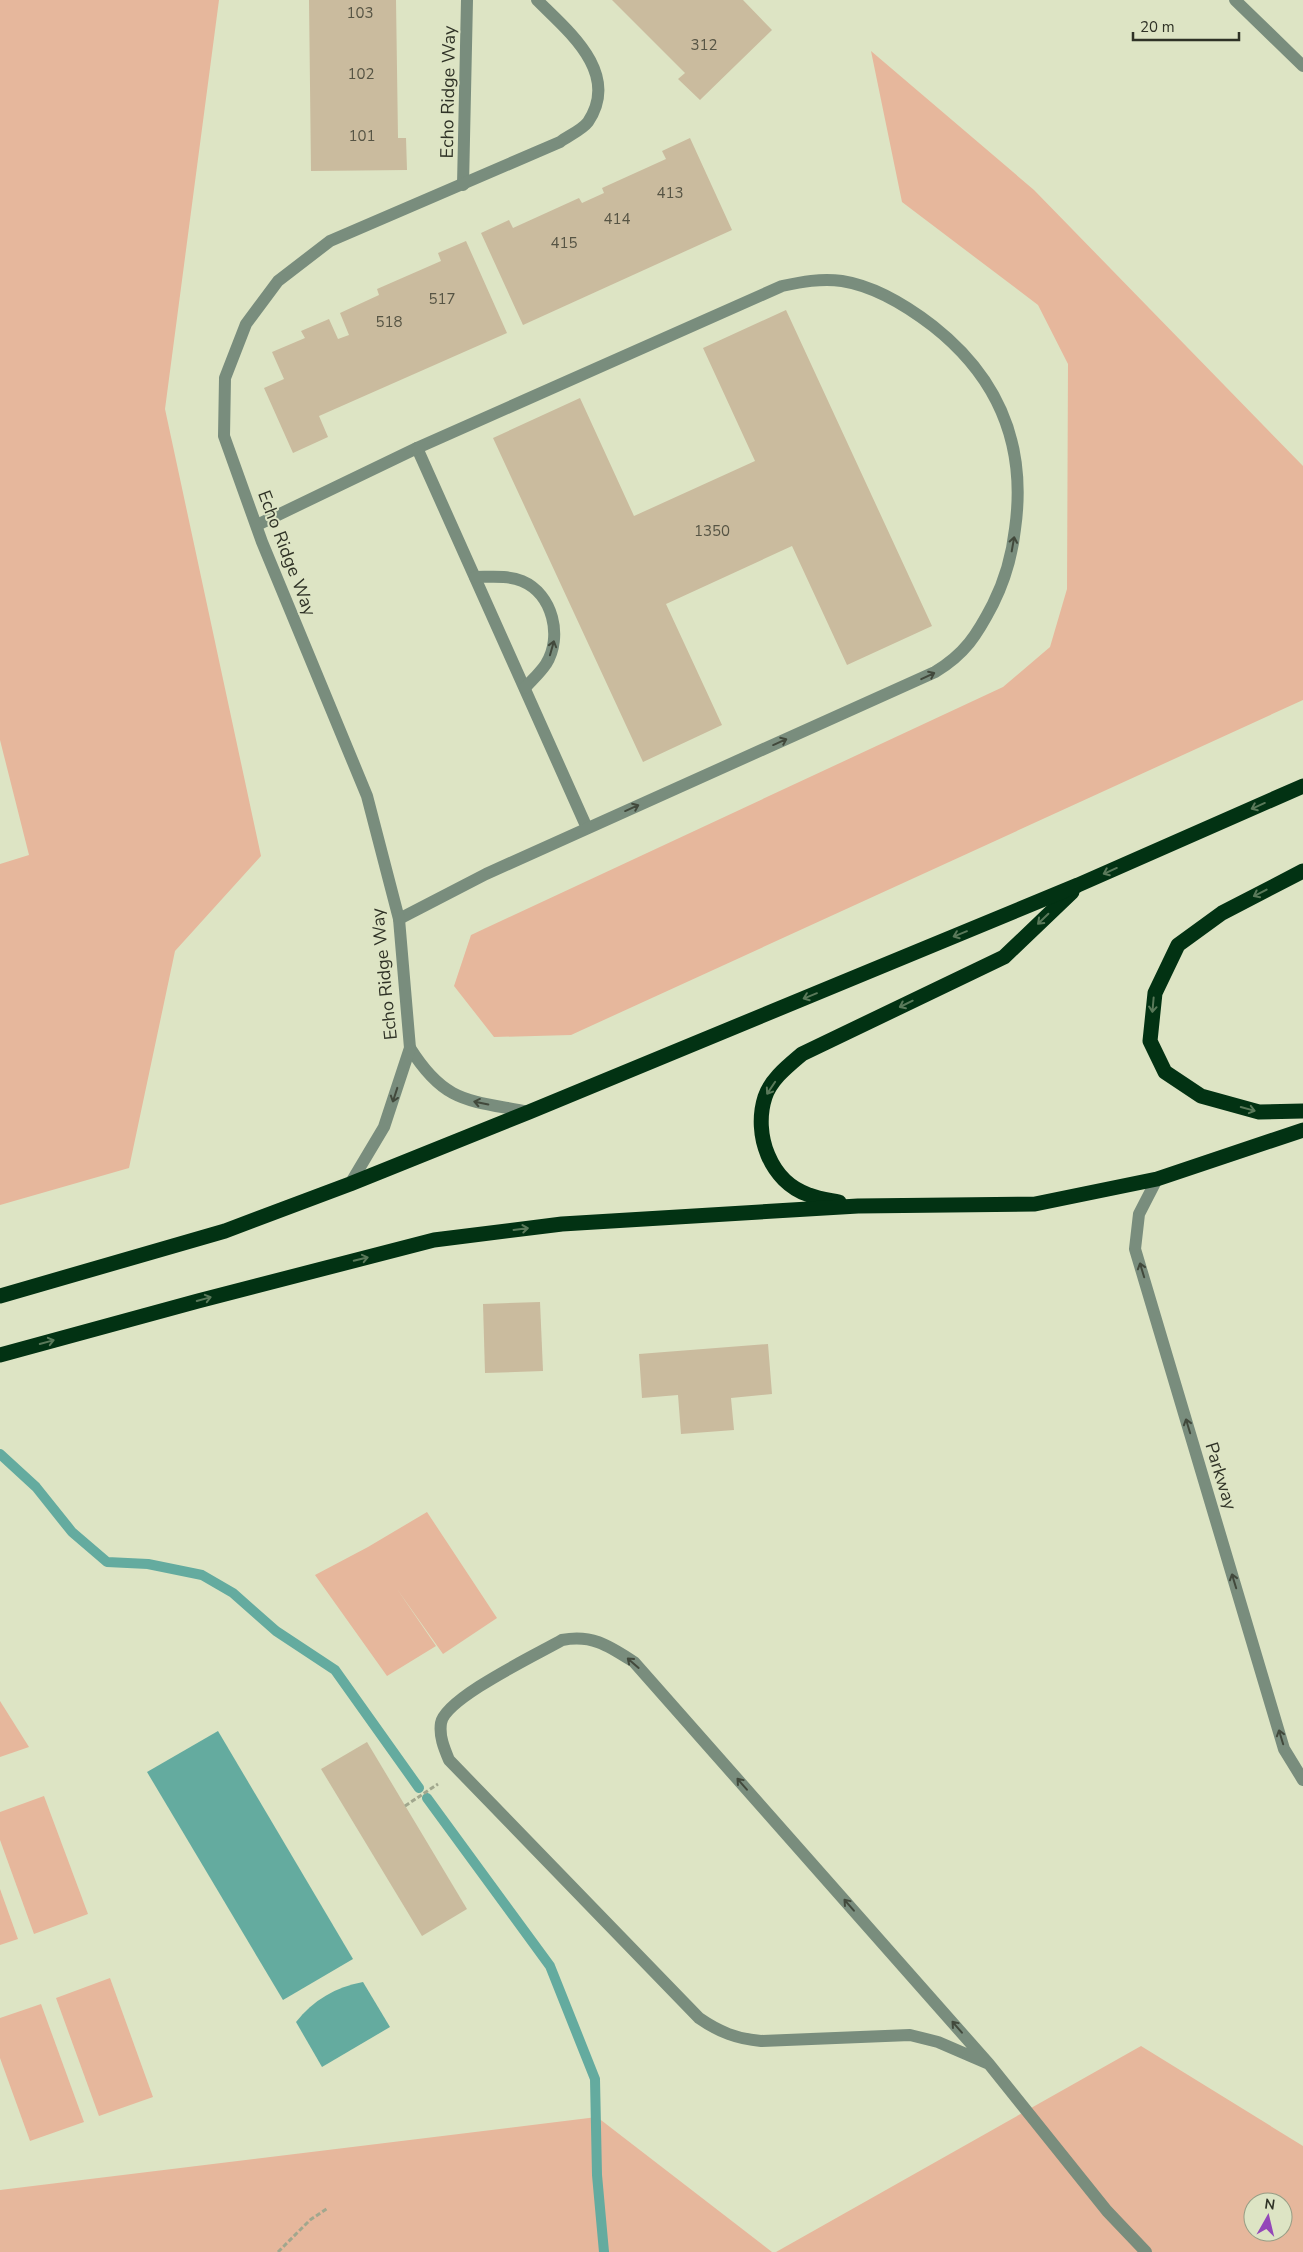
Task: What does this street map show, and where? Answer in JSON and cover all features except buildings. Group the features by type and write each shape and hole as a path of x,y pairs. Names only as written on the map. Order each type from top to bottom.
{"highway":[{"path":"0,1296 225,1231 350,1184 1078,885 1303,786"},
{"path":"1303,871 1222,913 1178,945 1154,993 1150,1041 1165,1072 1201,1096 1259,1112 1303,1111"},
{"path":"858,1206 808,1195 794,1187 778,1172 768,1156 762,1139 761,1116 766,1096 781,1072 802,1054 1004,957 1078,885"},
{"path":"0,1356 198,1301 434,1240 562,1224 858,1206 1035,1204 1158,1179 1303,1130"}],"street":[{"name":"Echo Ridge Way","path":"463,185 467,0"},
{"name":"Echo Ridge Way","path":"350,1184 384,1127 410,1048 399,919 367,796 257,525 224,436 224,378 246,324 278,280 330,242 560,142 587,123 599,94 593,63 573,36 536,0"},
{"path":"1235,0 1303,66"},
{"path":"257,525 417,448 782,286 813,280 842,281 870,290 893,300 920,317 951,340 974,365 992,390 1004,414 1013,442 1018,472 1018,506 1010,561 1001,588 988,613 974,638 956,659 935,672 486,874 399,919"},
{"path":"417,448 587,828"},
{"path":"475,577 506,578 521,581 539,594 551,613 554,634 550,654 546,664 525,688"},
{"name":"Echo Ridge Way","path":"410,1048 424,1070 439,1086 459,1098 529,1112"},
{"name":"Parkway","path":"1158,1179 1139,1214 1135,1249 1284,1748 1303,1780"},
{"path":"989,2064 938,2042 910,2035 761,2041 740,2039 718,2031 700,2018 449,1760 441,1743 441,1721 449,1708 465,1695 562,1640 579,1637 600,1642 634,1662 989,2064 1107,2211 1146,2252"}],"path":[{"path":"405,1806 458,1769"},
{"path":"278,2252 310,2220 328,2208"}],"shaded area":[{"path":"0,0 219,0 165,409 261,856 175,951 129,1168 0,1205 0,864 29,855 0,740"},
{"path":"871,51 1034,190 1303,466 1303,700 571,1035 494,1037 454,986 471,935 1003,687 1050,647 1067,589 1068,364 1038,305 902,202"},
{"path":"427,1512 497,1618 443,1654 397,1589 436,1646 387,1676 315,1575 368,1547"},
{"path":"0,1701 29,1747 0,1757"},
{"path":"44,1796 88,1914 34,1934 0,1840 0,1812"},
{"path":"0,1889 18,1939 0,1945"},
{"path":"110,1978 153,2097 99,2116 56,1998"},
{"path":"41,2004 84,2122 30,2141 0,2058 0,2018"},
{"path":"1141,2046 1303,2146 1303,2252 776,2252"},
{"path":"597,2117 772,2252 0,2252 0,2190"}],"water":[{"path":"218,1731 353,1959 283,2000 147,1772"},
{"path":"363,1982 390,2027 322,2067 296,2022 310,2007 334,1991"}],"waterway":[{"path":"0,1454 36,1487 72,1532 107,1562 148,1564 202,1575 233,1593 276,1631 335,1670 419,1788"},
{"path":"427,1798 550,1966 595,2079 597,2175 604,2252"}]}
